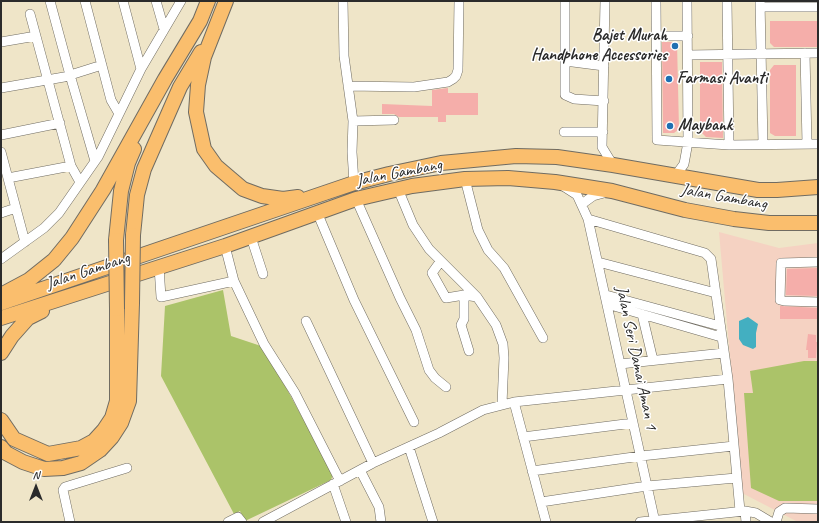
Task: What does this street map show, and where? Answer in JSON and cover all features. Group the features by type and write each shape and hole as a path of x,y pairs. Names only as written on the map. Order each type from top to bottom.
{"highway":[{"path":"1,295 29,280 40,272 54,260 72,238 103,190 164,79 200,21 208,1"},
{"path":"226,1 204,57 198,84 196,112 204,149 216,166 243,189 262,196 283,199 324,193"},
{"path":"1,447 6,453 23,462 44,469 57,468 81,463 100,450 112,437 121,423 129,401 133,235 137,195 144,169 180,87 215,29"},
{"path":"1,420 14,439 48,454 80,448 94,441 112,418 117,400 116,240 121,192 128,164 164,79"},
{"name":"Jalan Gambang","path":"1,303 354,183 396,172 482,158 516,156 557,157 613,164 758,190 784,190 818,187"},
{"name":"Jalan Gambang","path":"1,318 225,246 356,199 412,186 465,179 508,178 555,182 612,191 685,210 734,219 769,223 818,223"},
{"path":"1,353 12,336 28,318 69,296"}],"street":[{"path":"50,1 95,161"},
{"path":"85,1 111,100 118,112"},
{"path":"123,1 141,69"},
{"path":"156,1 164,29"},
{"path":"1,259 44,228 59,213 95,161 118,112 141,69 181,1"},
{"path":"343,1 344,56 353,121 352,152 354,183"},
{"path":"348,86 414,87 448,82 453,79 458,70 459,1"},
{"path":"565,1 565,95 574,99 604,101"},
{"path":"586,161 596,155 602,147 605,1"},
{"path":"656,1 657,140 729,145 818,144"},
{"path":"676,175 684,164 688,142 687,1"},
{"path":"727,1 729,145"},
{"path":"763,144 760,4 818,7"},
{"path":"30,14 71,166 80,182"},
{"path":"1,42 36,36"},
{"path":"656,36 688,36"},
{"path":"805,53 807,144"},
{"path":"688,55 818,53"},
{"path":"565,61 604,66"},
{"path":"1,88 70,76 102,65"},
{"path":"353,121 394,120"},
{"path":"1,135 60,123"},
{"path":"564,132 603,132"},
{"path":"602,147 613,164"},
{"path":"1,152 6,177 26,242"},
{"path":"6,177 71,166"},
{"path":"465,179 478,230 488,250 504,268 543,338"},
{"name":"Jalan Seri Damai Aman 1","path":"555,182 571,190 582,204 588,220 606,295 655,521"},
{"path":"398,189 413,225 429,249 440,262 477,297 496,325 503,344 504,358 502,404"},
{"path":"582,204 593,196 612,191"},
{"path":"356,199 400,298 416,330 429,370 435,378 446,387"},
{"path":"1,213 16,208"},
{"path":"317,212 354,300 414,422"},
{"path":"588,220 705,253 711,259 728,379 736,478 742,511 746,522"},
{"path":"251,237 263,274"},
{"path":"225,246 234,281 264,344 295,393 336,482 346,522"},
{"path":"440,262 432,273 446,298 464,295 477,297"},
{"path":"598,262 716,293"},
{"path":"818,262 781,263 780,300 784,302 818,302"},
{"path":"159,267 161,297 234,281"},
{"path":"464,295 464,320 461,325 468,351"},
{"path":"606,295 720,326"},
{"path":"608,304 721,337"},
{"path":"642,314 653,360"},
{"path":"306,321 373,463"},
{"path":"620,364 724,353"},
{"path":"263,522 373,463 483,410 502,404 728,379"},
{"path":"514,402 546,522"},
{"path":"524,438 633,423"},
{"path":"409,446 433,522"},
{"path":"532,471 641,456 734,446"},
{"path":"70,522 63,490 65,487 127,468"},
{"path":"360,470 379,507 381,522"},
{"path":"540,502 647,486 736,478"},
{"path":"776,522 779,512 785,508 818,509"},
{"path":"640,522 719,518 742,511 756,513 772,522"},
{"path":"228,522 238,517 242,522"}],"shaded area":[{"path":"719,232 779,248 818,243 818,522 798,522 742,493"}],"green space":[{"path":"223,290 231,336 264,347 333,474 331,480 245,521 240,511 234,514 161,376 165,306"},
{"path":"804,361 818,361 818,501 779,501 751,488 744,393 753,393 750,371"}],"water":[{"path":"748,317 758,324 756,333 756,347 753,349 743,345 739,339 739,321"}],"building":[{"path":"770,21 818,21 818,47 774,47 770,43"},
{"path":"662,42 677,42 679,129 674,133 663,133"},
{"path":"700,62 722,62 723,138 706,137 700,131"},
{"path":"774,65 796,65 796,136 775,136 770,133 770,70"},
{"path":"448,88 448,93 478,93 478,115 446,115 446,122 438,122 438,117 399,117 394,114 382,114 382,104 432,106 432,90"},
{"path":"818,268 818,296 786,295 787,269"},
{"path":"780,306 818,308 818,319 780,319"},
{"path":"808,334 816,335 816,358 808,358 808,350 806,350"}],"place":[{"name":"Bajet Murah Handphone Accessories","path":"675,46"},
{"name":"Farmasi Avanti","path":"669,79"},
{"name":"Maybank","path":"670,126"}]}
